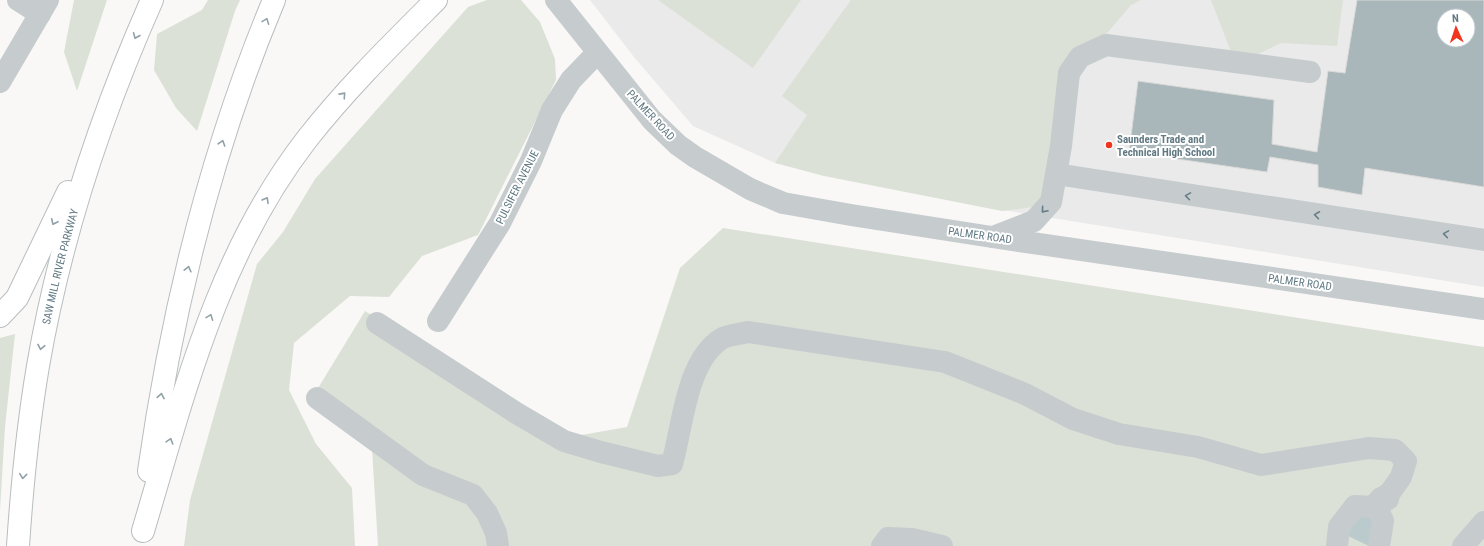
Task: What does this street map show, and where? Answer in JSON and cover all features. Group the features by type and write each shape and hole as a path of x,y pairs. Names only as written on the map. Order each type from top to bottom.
{"highway":[{"name":"SAW MILL RIVER PARKWAY","path":"18,546 27,442 45,327 73,213 106,111 152,0"},
{"path":"142,539 157,416 172,339 189,265 222,146 274,0"},
{"path":"142,539 206,325 220,290 251,228 287,168 331,108 436,0"},
{"path":"0,316 11,306 24,285 106,111"}],"street":[{"path":"0,82 44,7 18,0"},
{"name":"PALMER ROAD","path":"556,0 652,120 678,145 695,157 750,189 783,202 851,216 992,238 1484,309"},
{"path":"992,238 1034,221 1051,202 1069,73 1080,57 1106,44 1310,72"},
{"name":"PULSIFER AVENUE","path":"438,321 500,223 532,161 552,110 571,80 597,53"},
{"path":"1056,174 1484,240"},
{"path":"377,323 518,414 564,441 658,466 672,464 692,377 703,355 722,338 748,332 945,362 1025,394 1073,419 1119,434 1198,447 1261,465 1304,457 1369,448 1394,450 1406,461 1401,477 1389,494 1388,499 1383,502 1378,509 1383,521 1379,546"},
{"path":"317,398 423,475 473,496 487,513 496,533 498,546"},
{"path":"1337,546 1339,526 1355,506 1373,507 1381,498 1389,494"},
{"path":"1463,546 1484,522"},
{"path":"882,546 888,538 912,539 942,546"}],"shaded area":[{"path":"74,0 107,0 77,91 64,52"},
{"path":"208,0 240,0 235,11 197,131 176,108 154,70 157,34 202,10"},
{"path":"487,0 521,0 540,22 555,59 556,80 478,235 422,256 389,297 350,296 294,343 289,390 316,444 352,488 355,546 184,546 190,500 257,264 283,232 315,179 468,7"},
{"name":"Saunders Trade and Technical High School","path":"590,0 1484,0 1484,287 990,208 775,163 693,126 634,57"},
{"path":"658,0 801,0 753,68"},
{"path":"851,0 1141,0 1131,5 1085,59 1046,191 1033,207 1002,211 824,176 775,163 807,115 782,96"},
{"path":"1211,0 1343,0 1337,46 1281,43 1250,58 1237,67"},
{"path":"723,228 1484,347 1484,546 378,546 372,449 309,403 365,311 570,437 627,427 680,268"},
{"path":"15,334 5,427 0,511 0,338"},
{"path":"1364,513 1380,525 1369,546 1344,534"}],"building":[{"path":"1357,0 1484,0 1484,187 1365,168 1362,195 1318,187 1318,165 1270,157 1267,172 1129,152 1138,81 1274,100 1272,144 1317,152 1328,71 1345,73"}],"place":[{"name":"Saunders Trade and Technical High School","path":"1109,145"}]}
